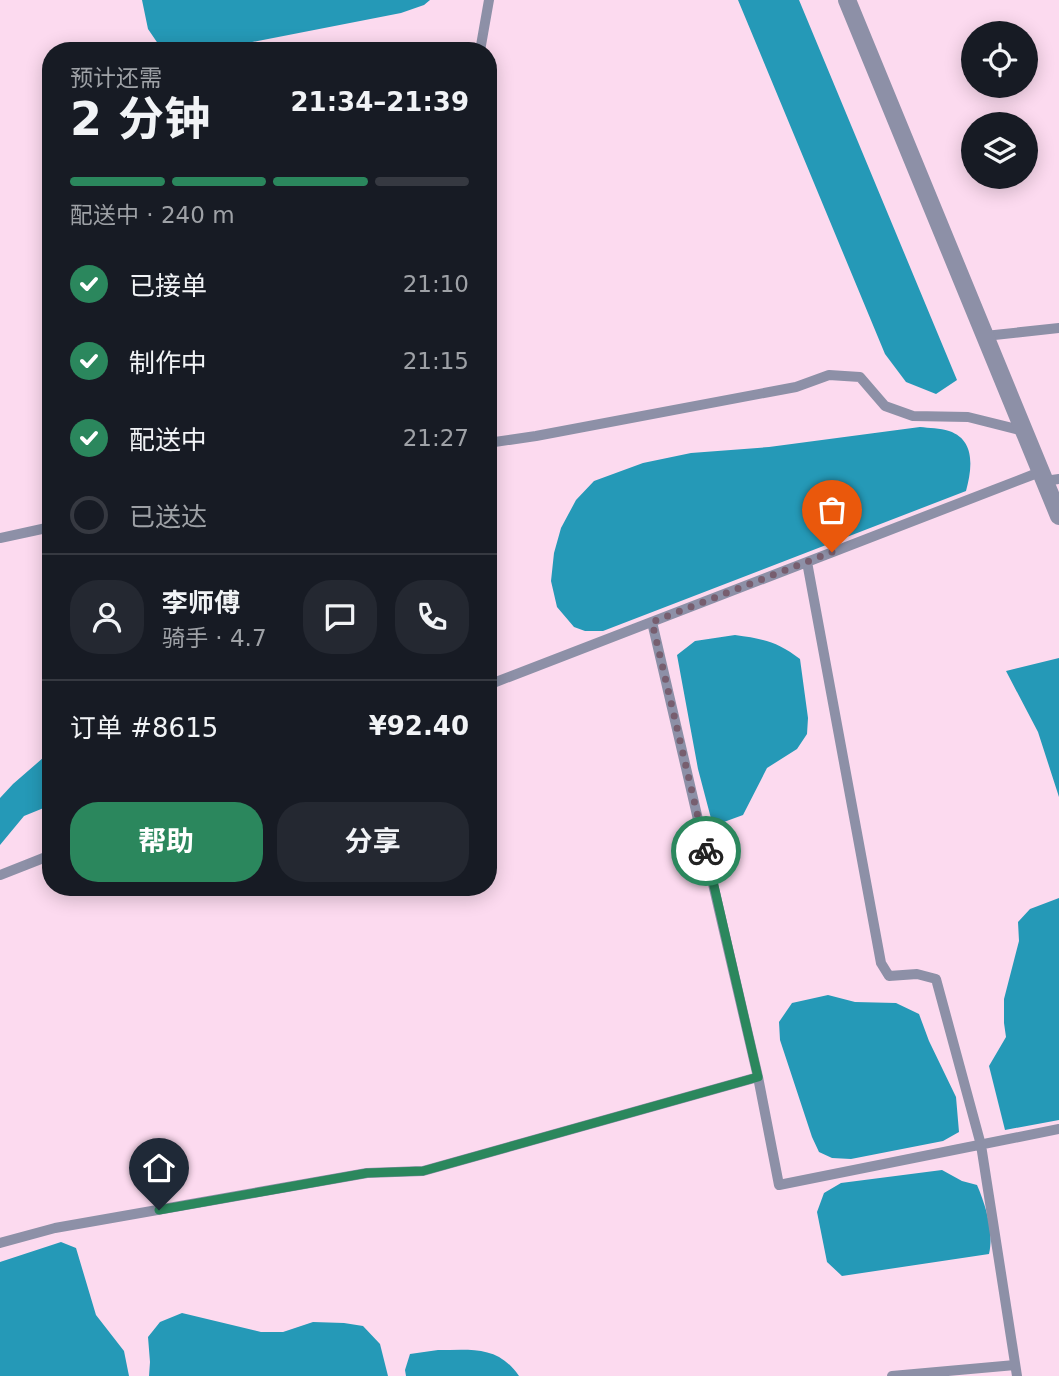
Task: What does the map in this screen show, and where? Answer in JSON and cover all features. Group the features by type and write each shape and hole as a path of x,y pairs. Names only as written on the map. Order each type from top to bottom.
{"street":[{"path":"847,0 1024,431 1048,477 1059,516"}],"lane":[{"path":"482,42 489,0"},
{"path":"985,336 1059,328"},
{"path":"497,442 796,387 829,375 860,377 885,406 914,416 968,417 1024,431"},
{"path":"497,682 807,562 1048,477"},
{"path":"0,538 42,529"},
{"path":"807,562 881,964 889,976 917,974 936,979 981,1145 1016,1370 892,1376"},
{"path":"652,622 758,1077 779,1185 1059,1129"},
{"path":"0,875 42,859"},
{"path":"0,1243 55,1228 367,1173 423,1171 758,1077"}],"water":[{"path":"142,0 430,0 424,5 401,13 252,42 157,42 148,29"},
{"path":"738,0 799,0 957,380 936,394 906,382 885,354"},
{"path":"920,427 949,431 964,441 970,456 966,491 603,631 585,631 574,627 557,607 551,581 554,553 561,528 576,500 594,481 643,463 691,453 769,447"},
{"path":"735,635 769,642 800,659 808,718 807,734 797,749 767,768 743,815 713,826 698,769 677,655 695,641"},
{"path":"1059,658 1059,797 1038,732 1006,671"},
{"path":"42,759 42,809 24,816 0,845 0,798"},
{"path":"1059,898 1059,1120 1005,1130 989,1066 1006,1037 1004,999 1019,941 1018,922 1030,909"},
{"path":"828,995 855,1002 896,1003 919,1014 956,1097 959,1132 943,1141 851,1159 832,1158 819,1152 780,1040 779,1022 792,1003"},
{"path":"942,1170 962,1181 977,1185 988,1219 989,1254 842,1276 827,1262 817,1212 824,1193 841,1183"},
{"path":"61,1242 76,1248 96,1315 124,1351 129,1376 0,1376 0,1262"},
{"path":"182,1313 261,1332 283,1332 313,1322 363,1326 380,1344 388,1376 149,1376 148,1337 160,1322"},
{"path":"438,1350 473,1350 493,1354 511,1366 519,1376 406,1376 410,1354"}],"way so far":[{"path":"706,851 652,622 832,552"}],"route":[{"path":"159,1210 367,1173 423,1171 758,1077 706,851"}]}
